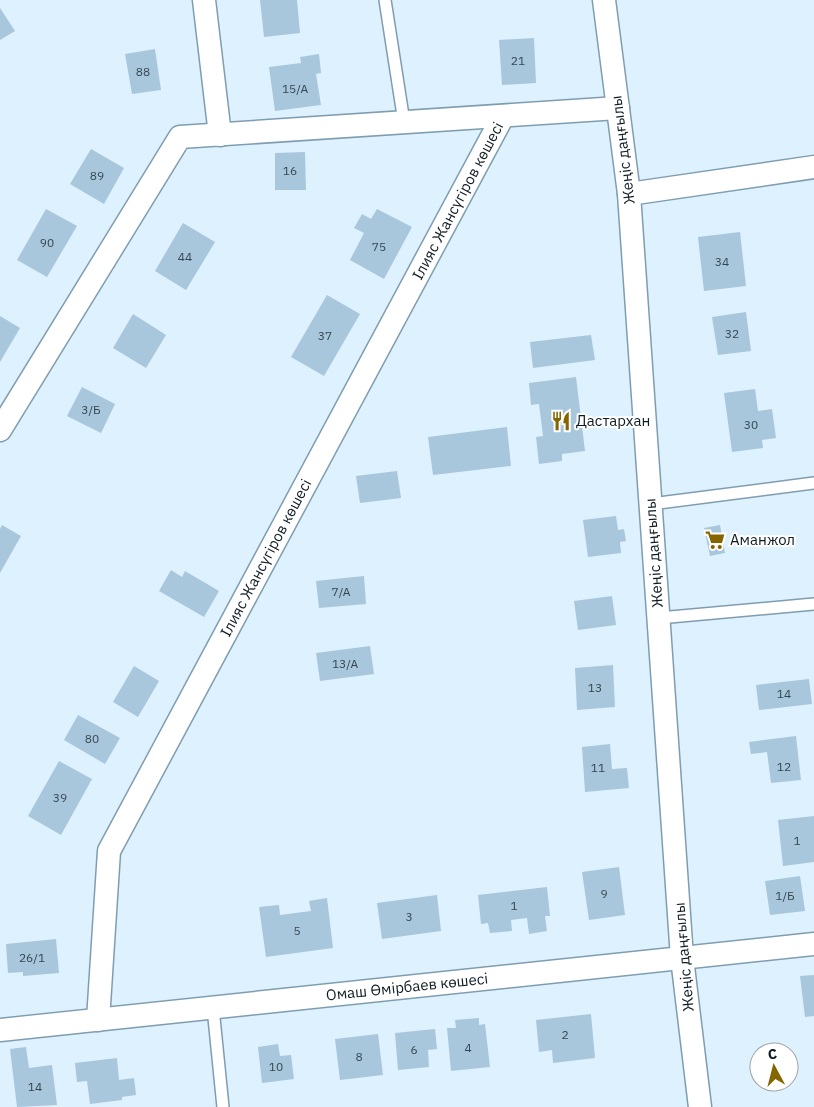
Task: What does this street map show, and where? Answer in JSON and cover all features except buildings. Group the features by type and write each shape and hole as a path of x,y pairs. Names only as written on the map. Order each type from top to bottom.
{"street":[{"path":"204,0 220,135"},
{"name":"Жеңіс даңғылы","path":"604,0 630,194 682,958 700,1107"},
{"name":"Ілияс Жансүгіров көшесі","path":"0,430 180,137 618,108"},
{"name":"Ілияс Жансүгіров көшесі","path":"98,1020 109,851 503,116"},
{"path":"630,194 814,167"},
{"name":"Омаш Өмірбаев көшесі","path":"0,1030 814,944"}],"lane":[{"path":"385,0 404,122"},
{"path":"651,504 814,483"},
{"path":"659,618 814,604"},
{"path":"213,1008 223,1107"}],"place":[{"name":"Дастархан","path":"561,421"},
{"name":"Аманжол","path":"715,540"}]}
